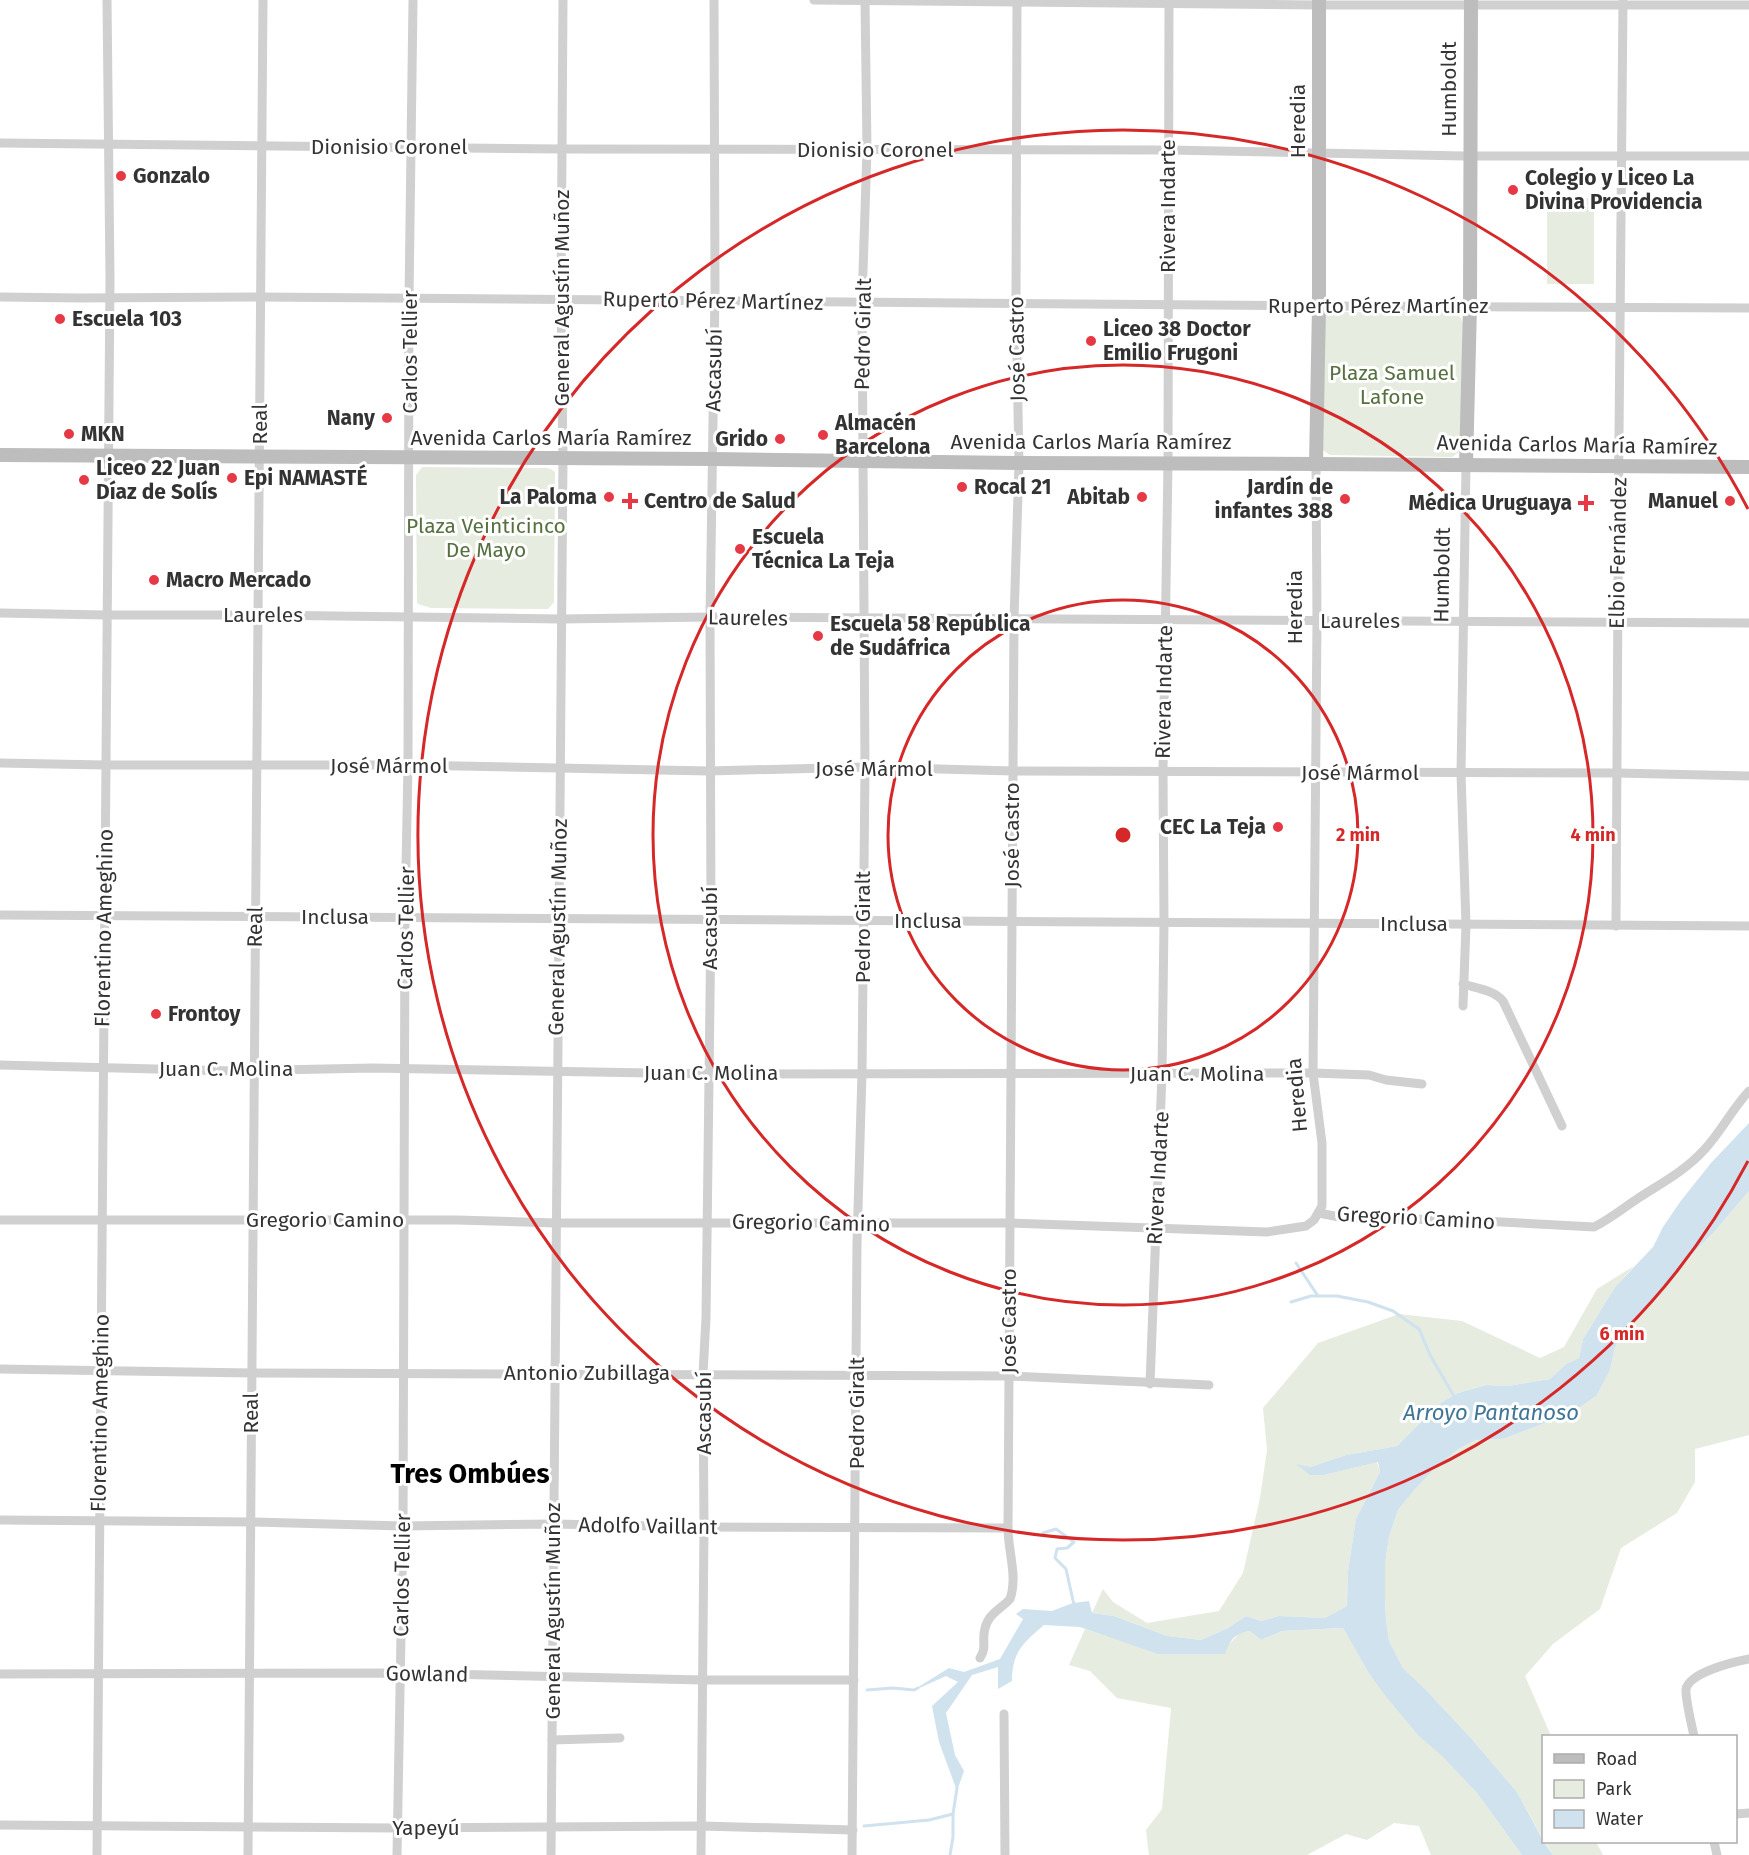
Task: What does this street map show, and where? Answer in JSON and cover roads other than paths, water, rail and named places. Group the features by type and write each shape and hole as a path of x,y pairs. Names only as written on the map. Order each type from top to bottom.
{"main road":[{"name":"Humboldt","path":"1466,465 1470,306 1471,2"},
{"name":"Heredia","path":"1316,464 1319,306 1319,3"},
{"name":"Avenida Carlos María Ramírez","path":"0,455 1749,467"}],"street":[{"name":"Florentino Ameghino","path":"97,1855 109,298 107,0"},
{"name":"Real","path":"248,1855 263,0"},
{"name":"Carlos Tellier","path":"397,1855 404,1372 405,917 413,0"},
{"name":"General Agustín Muñoz","path":"551,1855 563,459 561,149 563,0"},
{"name":"Ascasubí","path":"701,1855 703,1374 706,1318 711,919 709,771 715,301 714,0"},
{"path":"814,0 1623,2 1749,5"},
{"name":"Pedro Giralt","path":"852,1855 865,767 862,302 867,150 865,0"},
{"name":"José Castro","path":"980,1658 985,1647 984,1635 988,1622 993,1613 1010,1599 1012,1593 1012,1557 1008,1528 1014,620 1018,463 1017,1"},
{"name":"Rivera Indarte","path":"1150,1384 1162,1074 1163,771 1168,463 1169,2"},
{"name":"Elbio Fernández","path":"1616,926 1623,2"},
{"name":"Dionisio Coronel","path":"0,142 561,149 1168,150 1470,156 1749,156"},
{"name":"Ruperto Pérez Martínez","path":"0,297 1749,308"},
{"name":"Heredia","path":"1316,464 1313,1073 1322,1143 1323,1199 1319,1213"},
{"name":"Humboldt","path":"1463,1006 1466,925 1461,773 1466,465"},
{"name":"Laureles","path":"0,612 561,619 710,617 1749,623"},
{"name":"José Mármol","path":"0,763 408,765 709,771 865,767 1013,771 1617,773 1749,776"},
{"name":"Inclusa","path":"0,915 1749,926"},
{"path":"1464,984 1499,996 1503,1001 1562,1126"},
{"name":"Juan C. Molina","path":"0,1065 234,1071 372,1068 708,1074 1313,1073 1369,1076 1422,1084"},
{"name":"Gregorio Camino","path":"0,1221 457,1220 556,1223 1010,1224 1267,1232 1301,1228 1310,1224 1319,1213 1344,1218 1464,1220 1594,1227 1612,1218 1685,1168 1720,1131 1749,1091"},
{"name":"Antonio Zubillaga","path":"0,1369 251,1373 1009,1376 1209,1385"},
{"name":"Adolfo Vaillant","path":"0,1520 402,1526 553,1524 1008,1528"},
{"path":"1694,1735 1686,1690 1694,1677 1749,1659"},
{"name":"Gowland","path":"0,1674 401,1673 703,1680 854,1680"},
{"path":"1004,1714 1005,1855"},
{"path":"552,1740 620,1738"},
{"name":"Yapeyú","path":"0,1825 397,1828 702,1826 853,1830"}],"water":[{"name":"Arroyo Pantanoso","path":"1749,1123 1749,1191 1630,1325 1615,1347 1610,1370 1596,1396 1569,1414 1503,1439 1476,1440 1460,1448 1436,1467 1398,1510 1389,1537 1385,1564 1385,1597 1389,1641 1403,1668 1469,1736 1517,1792 1542,1838 1542,1843 1545,1843 1553,1855 1522,1855 1477,1793 1442,1756 1418,1735 1380,1689 1343,1628 1282,1631 1261,1640 1250,1631 1240,1633 1234,1638 1225,1654 1158,1654 1080,1627 1044,1625 1020,1649 1014,1663 1012,1681 998,1689 998,1667 972,1675 946,1713 955,1755 964,1771 957,1791 939,1742 932,1706 958,1682 946,1676 915,1689 949,1668 964,1672 1000,1659 1023,1619 1016,1614 1023,1609 1052,1611 1073,1603 1089,1601 1092,1613 1114,1616 1167,1636 1201,1640 1228,1628 1246,1616 1261,1621 1279,1616 1325,1618 1347,1606 1348,1571 1356,1519 1380,1472 1378,1462 1324,1475 1310,1475 1296,1464 1310,1467 1346,1455 1397,1446 1439,1404 1458,1393 1486,1385 1508,1386 1550,1379 1566,1364 1579,1358 1583,1339 1615,1287 1653,1247 1680,1202 1711,1163"}],"waterway":[{"path":"1296,1263 1318,1296"},
{"path":"1291,1302 1311,1296 1337,1296 1368,1302 1393,1311 1419,1329 1430,1355 1455,1398"},
{"path":"1043,1533 1056,1529 1074,1542 1067,1548 1057,1549 1055,1558 1066,1569 1074,1605"},
{"path":"867,1690 893,1688 914,1690 918,1688"},
{"path":"950,1855 957,1788"},
{"path":"864,1826 929,1820 953,1814"}],"place":[{"name":"Gonzalo","path":"121,176"},
{"name":"Colegio y Liceo La Divina Providencia","path":"1513,190"},
{"name":"Escuela 103","path":"60,319"},
{"name":"Liceo 38 Doctor Emilio Frugoni","path":"1091,341"},
{"name":"Nany","path":"387,418"},
{"name":"MKN","path":"69,434"},
{"name":"Almacén Barcelona","path":"823,435"},
{"name":"Grido","path":"780,439"},
{"name":"Epi NAMASTÉ","path":"232,478"},
{"name":"Liceo 22 Juan Díaz de Solís","path":"84,480"},
{"name":"Rocal 21","path":"962,487"},
{"name":"La Paloma","path":"609,497"},
{"name":"Abitab","path":"1142,497"},
{"name":"Jardín de infantes 388","path":"1345,499"},
{"name":"Centro de Salud","path":"630,501"},
{"name":"Manuel","path":"1730,501"},
{"name":"Médica Uruguaya","path":"1586,503"},
{"name":"Escuela Técnica La Teja","path":"740,549"},
{"name":"Macro Mercado","path":"154,580"},
{"name":"Escuela 58 República de Sudáfrica","path":"818,636"},
{"name":"CEC La Teja","path":"1278,827"},
{"name":"Frontoy","path":"156,1014"}],"district":[{"name":"Tres Ombúes","path":"470,1474"}],"park label":[{"name":"Plaza Samuel Lafone","path":"1392,385"},
{"name":"Plaza Veinticinco De Mayo","path":"486,538"}]}
